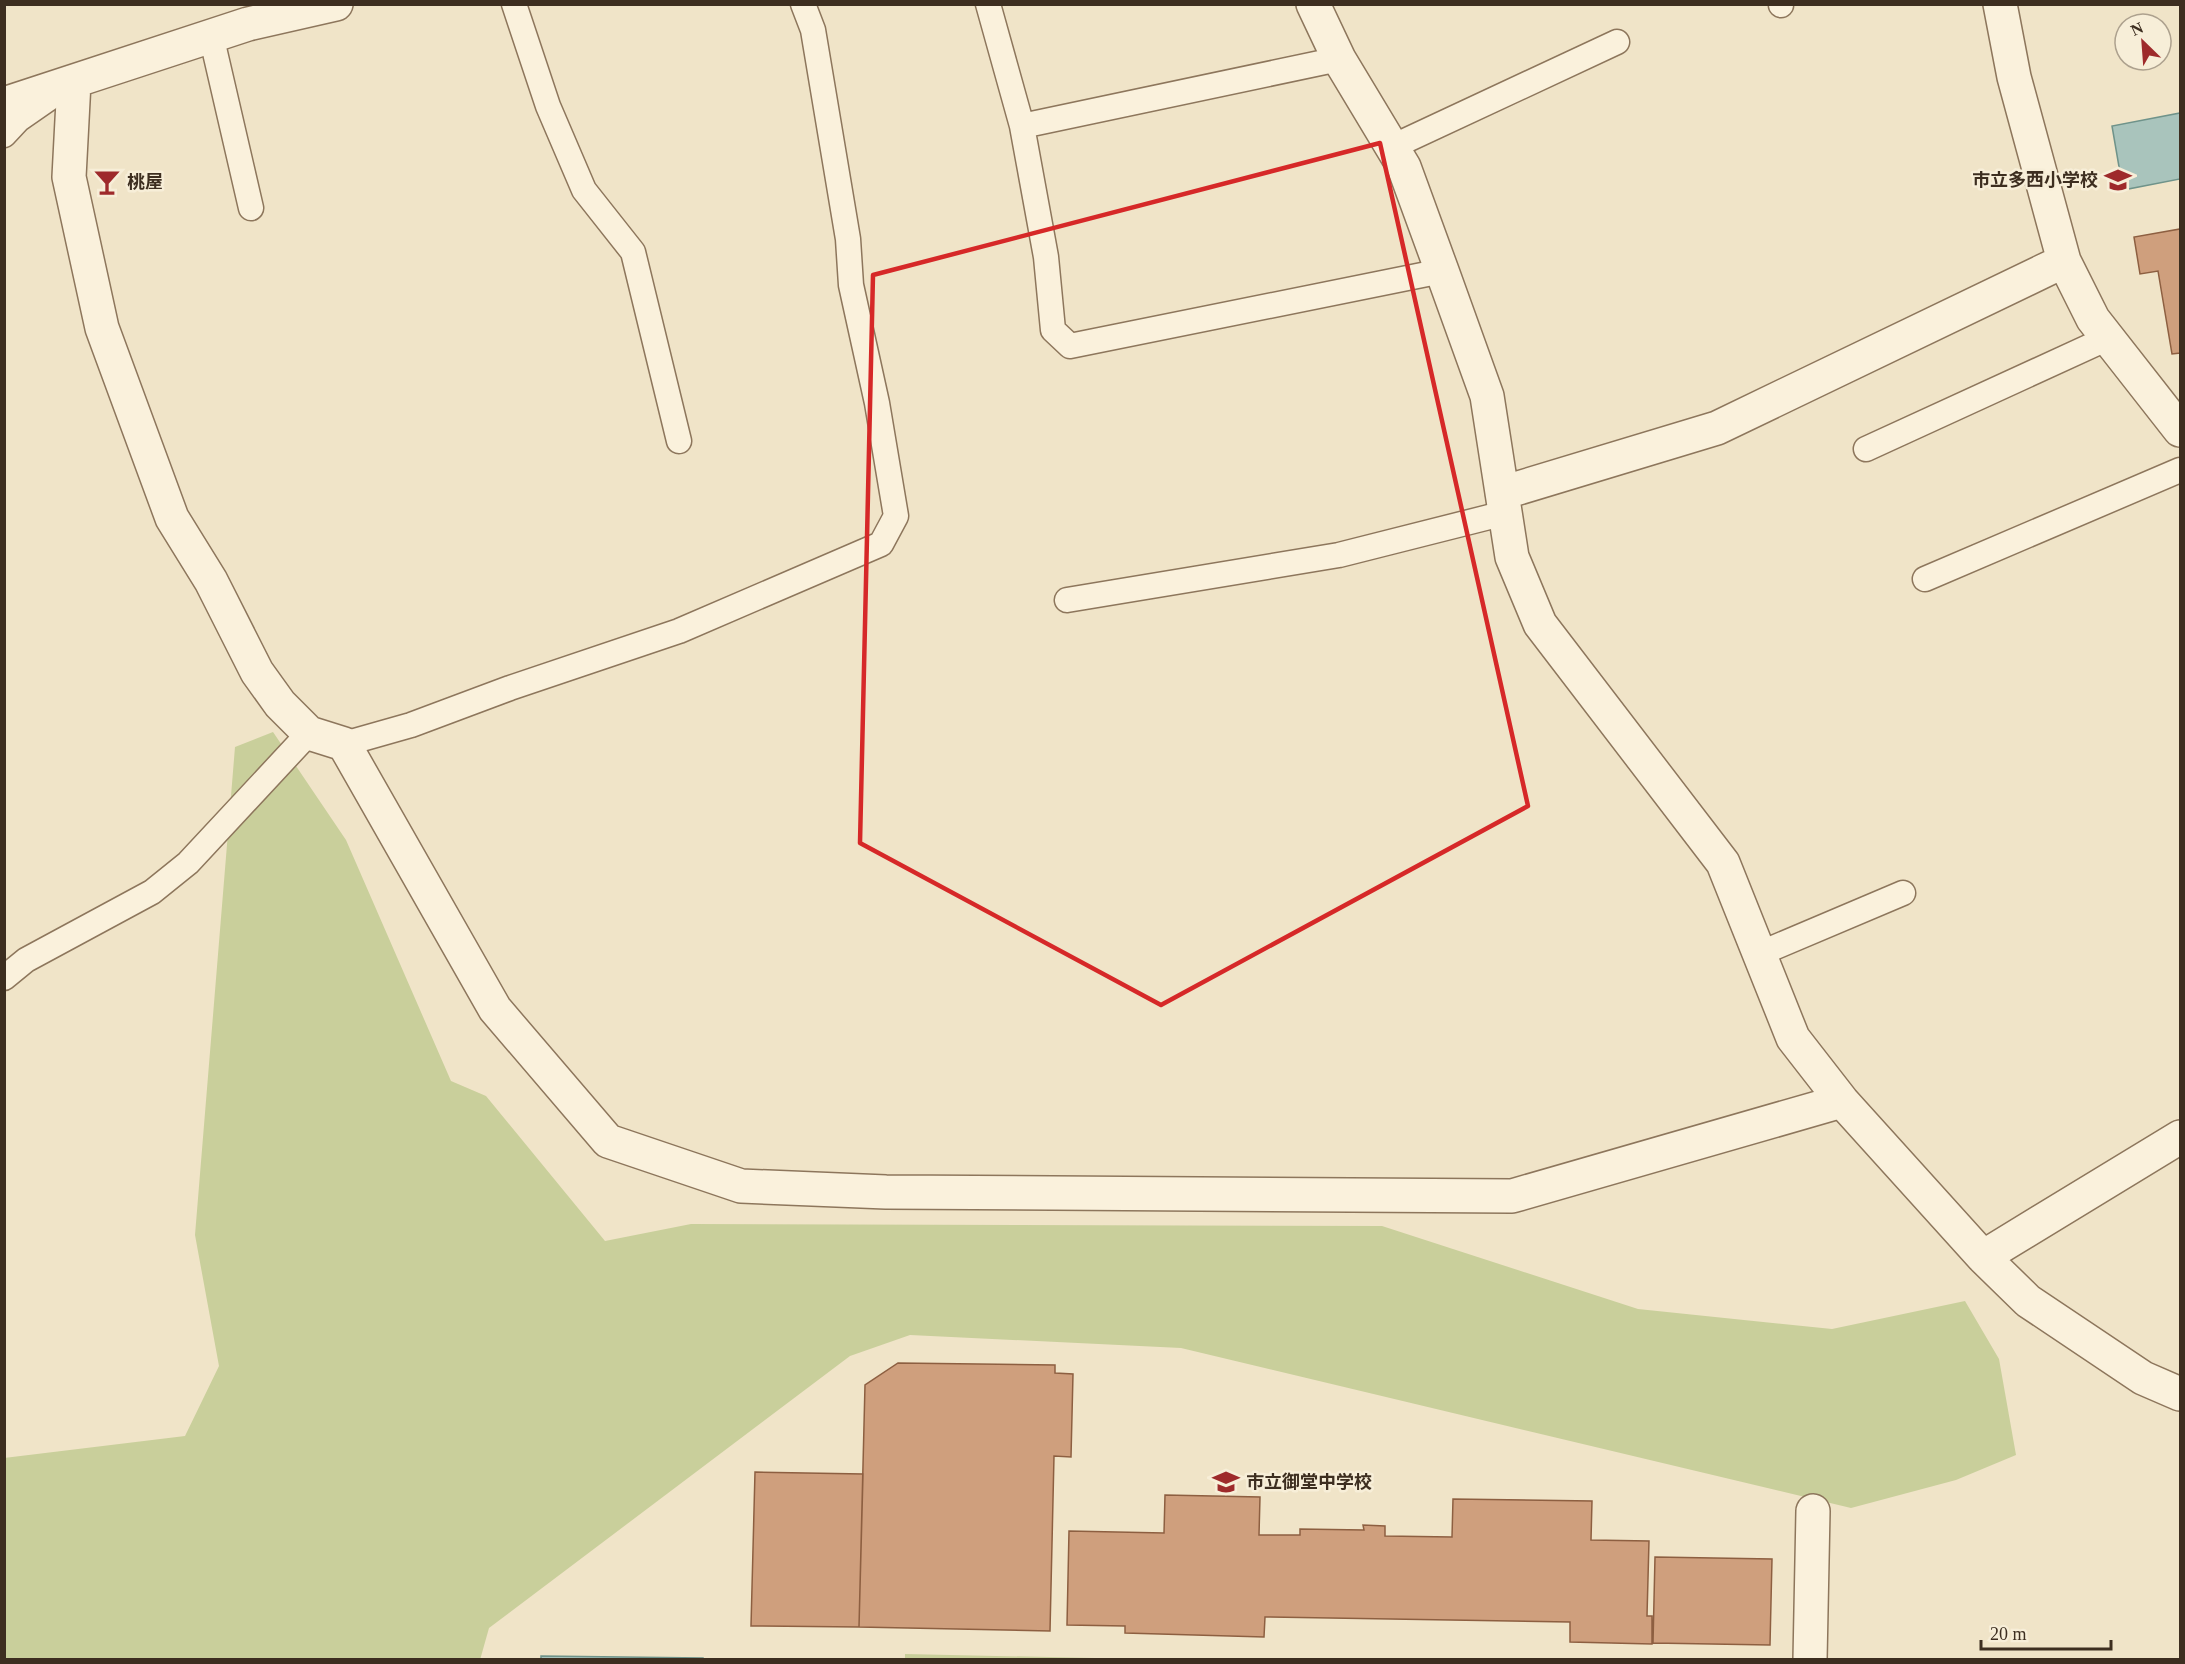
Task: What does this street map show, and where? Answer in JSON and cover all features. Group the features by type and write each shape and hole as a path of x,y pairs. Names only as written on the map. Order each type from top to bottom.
{"street":[{"path":"4,104 286,10 336,4"},
{"path":"1313,4 1339,59 1404,168 1488,396 1512,557 1540,624 1723,863 1793,1038 1842,1101 1983,1257 2028,1301 2143,1378 2181,1394"},
{"path":"2000,4 2014,77 2064,261 2092,319 2180,430"},
{"path":"74,82 69,177 102,328 172,518 211,581 257,672 280,704 309,734 344,744 495,1009 608,1141 741,1186 898,1192 1512,1196 1842,1101"},
{"path":"1504,503 1717,428 2064,261"},
{"path":"1983,1257 2181,1137"},
{"path":"1809,1659 1813,1511"}],"lane":[{"path":"514,4 548,106 584,190 633,252 679,441"},
{"path":"344,744 411,725 510,688 679,631 881,544 896,516 877,403 851,285 848,239 813,30 803,4"},
{"path":"988,4 1022,126 1046,257 1053,330 1070,346 1442,271"},
{"path":"211,35 251,208"},
{"path":"1392,147 1617,42"},
{"path":"1022,126 1339,59"},
{"path":"4,135 18,120 74,82"},
{"path":"1866,449 2108,338"},
{"path":"1925,579 2181,470"},
{"path":"1067,600 1339,555 1504,503"},
{"path":"4,978 26,960 152,892 188,863 309,734"},
{"path":"1759,954 1903,893"}],"highlighted area":[{"path":"1380,143 1528,806 1161,1005 860,843 873,275"}],"green space":[{"path":"273,732 346,840 451,1081 486,1096 605,1241 691,1224 1382,1226 1638,1309 1832,1329 1965,1301 1999,1359 2016,1455 1956,1480 1851,1508 1181,1348 910,1335 850,1356 489,1628 480,1660 5,1659 4,1458 185,1436 219,1366 195,1235 235,747"},
{"path":"905,1654 1140,1659 905,1660"}],"water":[{"path":"2180,113 2180,179 2123,190 2112,126"},
{"path":"541,1656 703,1658 703,1659 541,1660"}],"building":[{"path":"2180,229 2180,353 2172,354 2158,271 2140,274 2134,237"},
{"path":"898,1363 1055,1365 1055,1373 1073,1374 1071,1457 1054,1456 1050,1631 859,1627 865,1385"},
{"path":"755,1472 863,1474 859,1627 751,1626"},
{"path":"1165,1495 1260,1497 1259,1535 1300,1535 1300,1529 1364,1530 1363,1525 1385,1526 1385,1536 1452,1537 1453,1499 1592,1501 1591,1540 1649,1541 1647,1616 1652,1616 1652,1644 1570,1642 1570,1622 1265,1617 1264,1637 1125,1633 1125,1626 1067,1625 1069,1531 1164,1533"},
{"path":"1655,1557 1772,1559 1770,1645 1653,1643"}],"place":[{"name":"市立多西小学校","path":"2118,180"},
{"name":"桃屋","path":"107,182"},
{"name":"市立御堂中学校","path":"1226,1482"}]}
